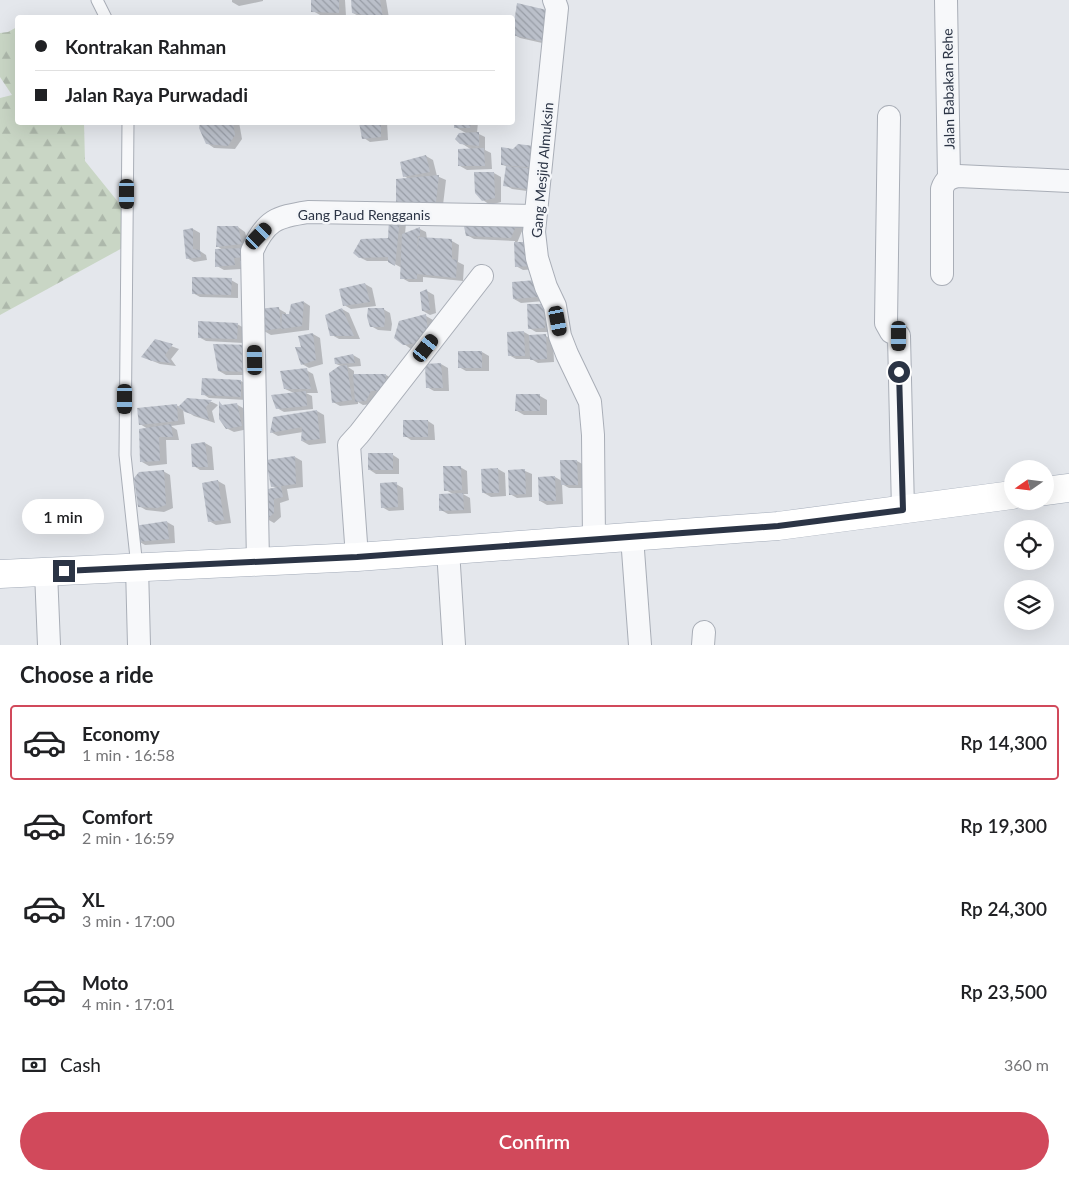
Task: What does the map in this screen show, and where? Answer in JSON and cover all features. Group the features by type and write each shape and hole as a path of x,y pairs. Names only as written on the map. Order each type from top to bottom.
{"main road":[{"path":"1054,490 1069,488"},
{"path":"0,574 357,557 778,526 1004,496"}],"street":[{"name":"Gang Mesjid Almuksin","path":"554,0 556,8 534,232 537,258 555,306 560,336 590,402 593,435 594,540"},
{"name":"Jalan Babakan Rehe","path":"942,274 942,189 944,182 949,178 946,0"},
{"path":"889,117 886,323 891,332 899,336 899,408 903,510"},
{"path":"949,178 958,176 1069,181"},
{"name":"Gang Paud Rengganis","path":"258,562 252,251 259,236 274,220 282,216 308,212 536,216"},
{"path":"357,557 349,445 482,276"},
{"path":"632,537 640,645"},
{"path":"448,550 454,645"},
{"path":"137,567 139,645"},
{"path":"46,572 49,645"}],"lane":[{"path":"97,0 104,15"},
{"path":"128,125 125,455 137,567"}],"green space":[{"path":"15,28 15,125 84,125 85,161 127,213 126,246 0,315 0,98 12,95 0,77 0,33 8,32"}],"building":[{"path":"311,0 339,0 339,13 311,12"},
{"path":"351,0 380,0 382,15 352,13"},
{"path":"517,3 551,11 545,42 515,36"},
{"path":"200,125 233,125 235,135 228,146 206,144"},
{"path":"360,125 381,125 381,137 362,139"},
{"path":"454,125 470,125 470,128 454,128"},
{"path":"479,132 479,146 460,144 455,139 459,133"},
{"path":"518,144 542,147 538,168 501,165 501,147 513,149"},
{"path":"484,148 485,166 458,166 458,149"},
{"path":"426,155 430,172 403,177 400,162"},
{"path":"506,166 538,169 535,190 503,186"},
{"path":"474,172 494,172 495,198 482,201 475,193"},
{"path":"439,175 436,202 396,203 396,179"},
{"path":"462,217 519,219 511,238 466,236"},
{"path":"389,218 400,218 395,266 388,262 388,257 359,258 353,253 361,239 388,238"},
{"path":"217,226 238,226 242,244 216,247"},
{"path":"420,227 417,253 419,237 452,239 452,259 457,260 456,278 417,274 417,279 400,279 402,234"},
{"path":"193,228 193,249 200,250 201,257 186,259 183,230"},
{"path":"514,242 531,242 532,266 515,267"},
{"path":"245,248 245,257 234,258 235,265 215,267 215,249"},
{"path":"192,277 232,278 231,295 192,294"},
{"path":"536,280 538,297 513,299 512,282"},
{"path":"365,283 370,302 343,306 339,289"},
{"path":"427,289 430,310 422,311 420,292"},
{"path":"304,301 302,326 281,329 282,314 289,314 291,304"},
{"path":"527,304 544,304 545,328 528,329"},
{"path":"279,307 281,328 263,331 256,309"},
{"path":"342,308 354,336 330,336 325,315"},
{"path":"368,308 384,308 384,327 370,327 367,317"},
{"path":"426,314 429,342 403,345 394,338 399,321"},
{"path":"198,321 238,323 237,339 198,338"},
{"path":"524,331 525,356 508,356 507,332"},
{"path":"313,333 316,360 301,365 295,347 301,347 298,336"},
{"path":"546,334 547,359 530,360 529,335"},
{"path":"155,339 173,344 165,355 171,363 152,361 141,357"},
{"path":"213,344 251,345 249,372 218,371"},
{"path":"458,351 482,351 482,368 458,368"},
{"path":"353,354 355,363 335,364 334,358"},
{"path":"441,363 443,388 426,388 425,364"},
{"path":"347,365 352,400 332,403 329,373 339,366"},
{"path":"307,368 311,389 284,389 280,371"},
{"path":"353,374 386,374 385,390 371,391 366,401 355,402"},
{"path":"202,378 241,380 241,397 201,395"},
{"path":"306,391 307,406 276,409 271,395"},
{"path":"516,394 540,394 540,411 515,411"},
{"path":"187,398 212,400 206,407 209,420 185,412 178,407"},
{"path":"219,401 222,405 237,403 242,426 226,429 219,419"},
{"path":"177,404 178,421 139,425 137,408"},
{"path":"317,410 320,439 301,441 302,427 270,433 273,417"},
{"path":"403,420 428,420 428,437 403,437"},
{"path":"171,424 173,437 159,437 160,461 140,462 139,429"},
{"path":"205,442 208,467 192,467 191,444"},
{"path":"368,453 393,453 393,470 368,470"},
{"path":"295,456 296,484 271,487 266,460"},
{"path":"560,460 577,460 578,485 561,485"},
{"path":"443,466 461,466 462,490 444,491"},
{"path":"498,468 499,493 482,493 481,469"},
{"path":"525,469 526,494 509,495 508,470"},
{"path":"164,470 166,505 157,508 138,507 134,478 139,472"},
{"path":"555,476 556,501 539,501 538,477"},
{"path":"218,480 224,520 208,522 202,483"},
{"path":"397,482 398,507 381,508 380,483"},
{"path":"281,486 283,497 274,499 274,513 266,520 260,491"},
{"path":"463,493 464,510 439,511 439,494"},
{"path":"167,521 169,539 137,542 134,526"}],"route":[{"path":"64,571 357,557 778,526 903,510 899,372"}]}
